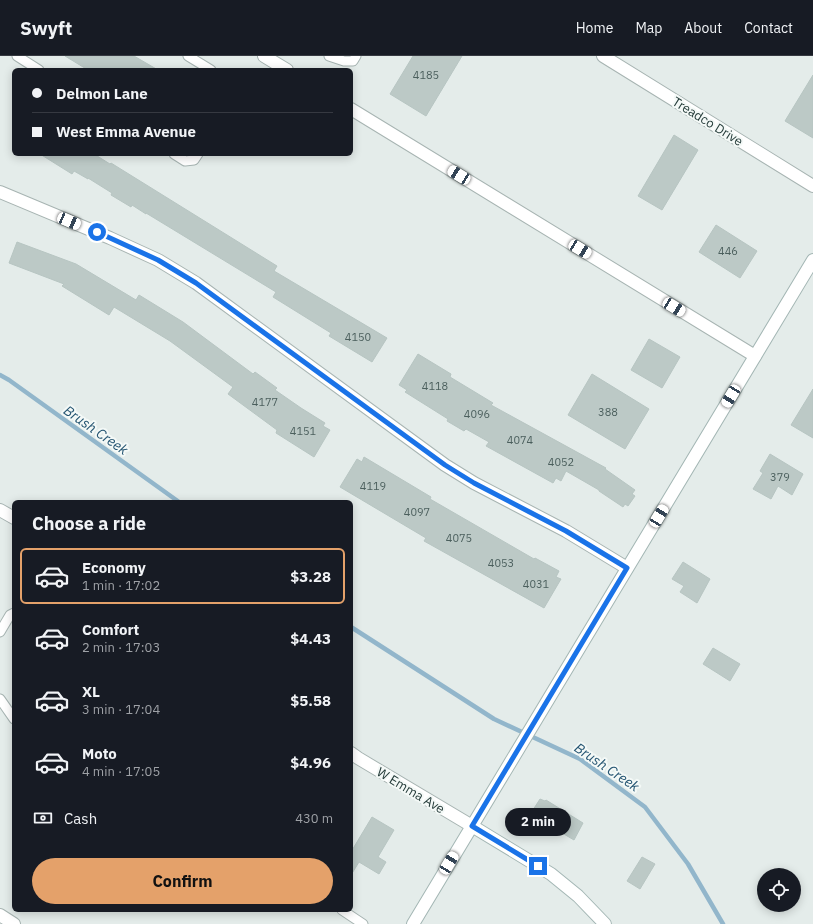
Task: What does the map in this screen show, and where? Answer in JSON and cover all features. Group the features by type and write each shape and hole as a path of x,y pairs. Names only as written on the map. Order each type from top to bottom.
{"street":[{"path":"264,56 284,68"},
{"name":"Treadco Drive","path":"603,56 813,186"},
{"path":"353,110 755,356"},
{"path":"0,192 110,238 158,260 196,283 445,465 474,483 566,531 627,568"},
{"path":"413,924 813,260"},
{"path":"0,510 12,517"},
{"name":"W Emma Ave","path":"353,754 551,874 578,896 604,924"},
{"path":"0,915 14,924"}],"lane":[{"path":"188,56 208,68"},
{"path":"329,56 344,61 353,61 356,56"},
{"path":"20,57 36,68"},
{"path":"177,156 185,161 194,160 197,156"},
{"path":"0,632 12,614"},
{"path":"0,699 12,716"},
{"path":"345,912 363,924"}],"building":[{"path":"65,56 134,56 155,68 85,68"},
{"path":"413,56 462,56 426,116 390,94"},
{"path":"813,75 813,138 785,121"},
{"path":"674,135 698,150 662,210 638,196"},
{"path":"43,156 97,156 110,164 111,163 277,266 274,271 387,338 372,362 329,336 331,333 273,297 276,292 146,213 132,205 131,207 111,195 112,193 88,178 74,171 72,174"},
{"path":"716,225 757,251 740,278 699,252"},
{"path":"17,242 76,264 136,300 139,295 183,322 253,374 255,372 277,388 275,390 325,423 323,426 330,430 314,457 276,433 277,430 228,394 233,387 170,341 114,307 109,315 62,286 64,284 9,263"},
{"path":"649,339 680,357 662,388 631,370"},
{"path":"418,354 451,374 450,377 493,403 491,405 606,468 605,469 635,490 632,494 635,496 628,506 625,504 623,507 599,490 566,471 561,481 556,478 553,483 486,446 489,442 466,429 464,431 447,421 448,419 405,392 407,390 399,385"},
{"path":"592,374 649,409 625,449 568,415"},
{"path":"813,389 813,438 791,425"},
{"path":"770,454 803,474 792,495 778,486 771,499 753,489 763,473 760,471"},
{"path":"364,457 431,497 430,499 534,559 535,558 559,571 556,577 561,579 544,608 424,541 426,538 340,487 357,459 362,462"},
{"path":"683,562 710,579 697,603 680,592 684,586 672,579"},
{"path":"713,648 740,664 730,681 703,664"},
{"path":"540,799 546,800 583,823 574,840 535,817 536,816 531,813"},
{"path":"372,817 394,830 378,857 386,862 379,874 359,862 353,872 353,849"},
{"path":"642,857 655,864 640,889 627,881"}],"waterway":[{"name":"Brush Creek","path":"0,375 176,500"},
{"name":"Brush Creek","path":"353,628 494,719 580,759 645,807 688,864 723,924"}],"route":[{"path":"97,232 158,260 196,283 445,465 474,483 566,531 627,568 472,826 538,866"}]}
